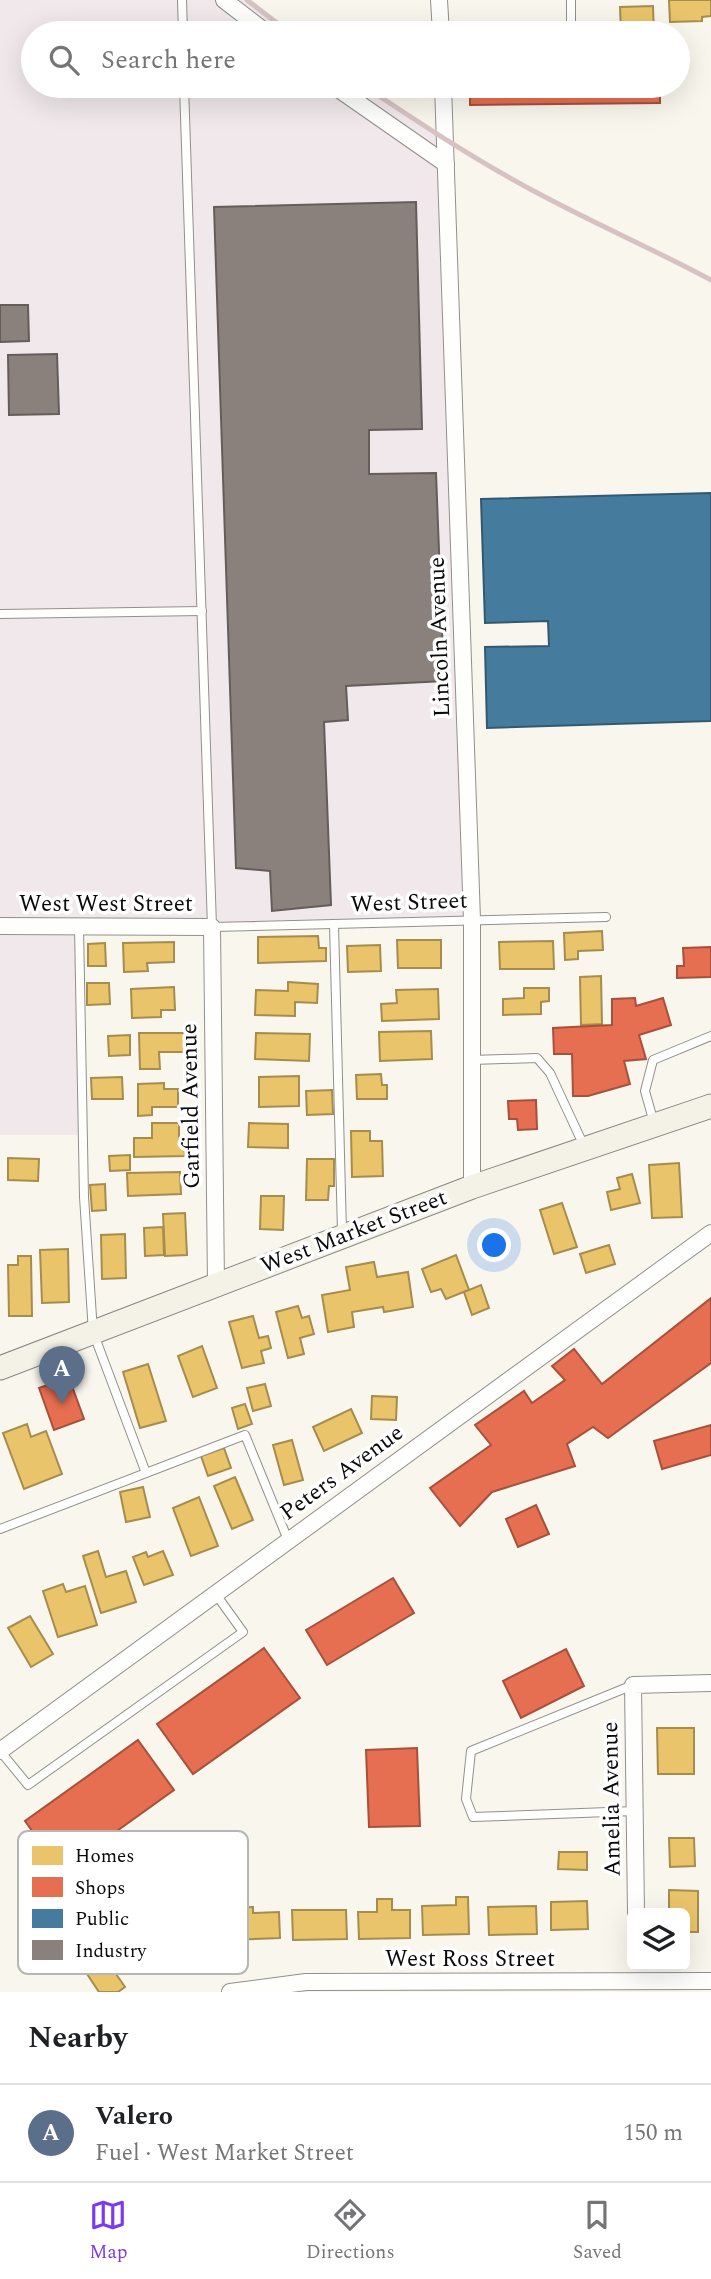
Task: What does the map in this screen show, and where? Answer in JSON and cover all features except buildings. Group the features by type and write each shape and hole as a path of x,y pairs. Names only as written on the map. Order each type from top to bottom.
{"main road":[{"name":"West Market Street","path":"0,1368 472,1187 711,1106"}],"street":[{"path":"223,0 251,21"},
{"path":"439,0 440,21"},
{"path":"351,98 446,164"},
{"name":"Lincoln Avenue","path":"443,98 472,920 472,1187"},
{"name":"West West Street","path":"0,926 212,927"},
{"name":"Garfield Avenue","path":"212,927 216,1284"},
{"name":"Peters Avenue","path":"0,1751 711,1233"},
{"path":"633,1685 711,1683"},
{"name":"Amelia Avenue","path":"633,1685 636,1908"},
{"name":"West Ross Street","path":"230,1992 306,1982 711,1981"}],"lane":[{"path":"182,0 183,21"},
{"path":"571,0 572,21"},
{"path":"184,98 212,927"},
{"path":"0,614 202,611"},
{"name":"West Street","path":"212,927 606,918"},
{"path":"334,924 339,1175 343,1236"},
{"path":"79,927 84,1198 93,1332 146,1473"},
{"path":"655,1125 645,1091 653,1060 711,1035"},
{"path":"472,1060 537,1058 550,1073 585,1149"},
{"path":"0,1529 245,1435 288,1540"},
{"path":"0,1751 28,1785 243,1632 215,1593"},
{"path":"633,1685 471,1751 466,1800 473,1817 635,1811"}],"shaded area":[{"path":"0,0 247,0 274,21 21,21 21,98 382,98 446,141 472,920 79,927 83,1135 0,1135"}],"railway":[{"path":"247,0 274,21"},
{"path":"382,98 454,145 523,185 711,280"}],"place":[{"name":"Valero","path":"62,1404"}]}
